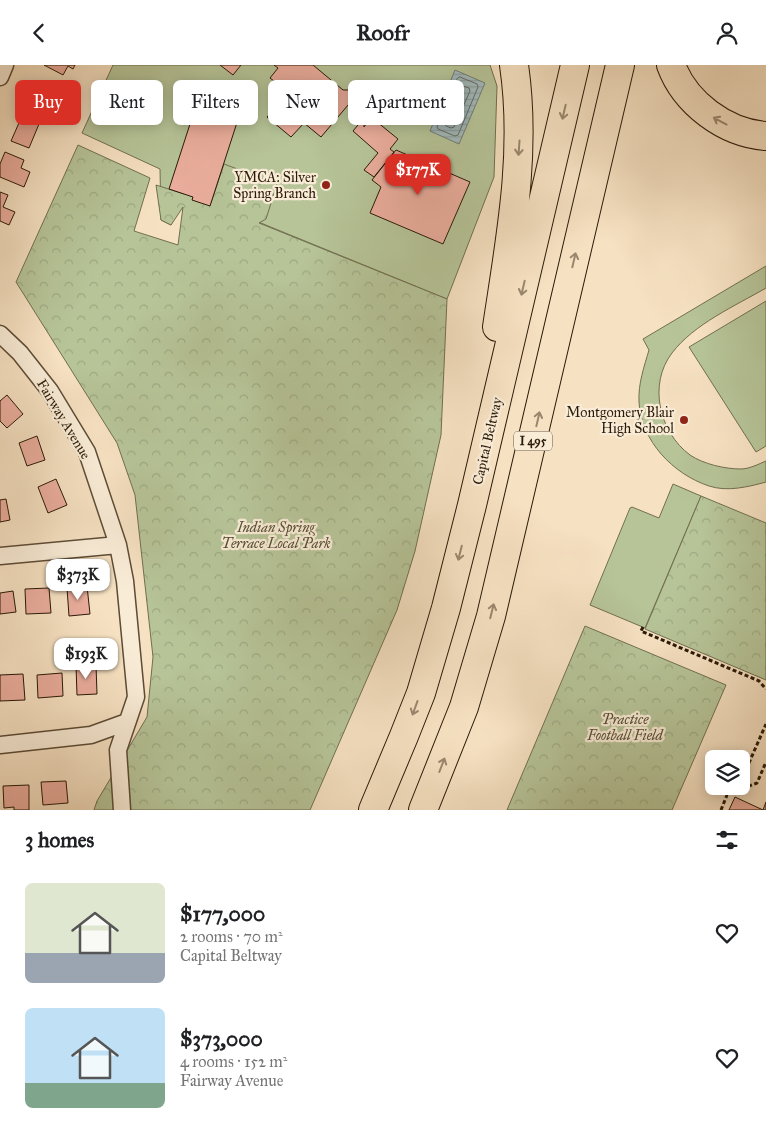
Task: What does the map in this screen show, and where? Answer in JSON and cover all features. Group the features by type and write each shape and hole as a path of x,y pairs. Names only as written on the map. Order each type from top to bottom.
{"highway":[{"path":"472,505 517,179 520,134 518,93 514,65"},
{"name":"Capital Beltway","path":"372,810 404,736 420,693 446,609 575,65"},
{"name":"I 495","path":"423,810 464,707 491,617 620,65"},
{"path":"671,65 690,98 713,117 735,129 766,136"}],"street":[{"path":"0,77 5,65"},
{"name":"Fairway Avenue","path":"0,333 20,353 50,391 87,452 118,545 126,581 136,697 118,750 122,810"},
{"path":"0,556 118,545"},
{"path":"0,745 91,735 127,722"}],"path":[{"path":"643,627 641,631 766,684"},
{"path":"759,681 766,689"},
{"path":"750,760 766,724"},
{"path":"750,786 757,783 766,762"},
{"path":"721,810 727,795"}],"green space":[{"name":"YMCA: Silver Spring Branch","path":"113,65 490,65 497,86 494,177 447,299 185,192 171,225 161,220 160,169 82,133 91,113 91,125 163,125 163,80 106,80"},
{"name":"Indian Spring Terrace Local Park","path":"78,145 150,178 134,231 178,245 183,207 171,225 161,220 156,185 184,194 184,192 211,203 224,164 277,184 266,219 259,223 447,299 441,435 415,551 397,610 310,810 94,810 97,801 147,717 153,657 135,495 117,443 16,282"},
{"path":"766,266 766,288 716,316 692,333 672,353 660,379 660,407 664,421 679,445 690,455 708,463 735,469 747,468 766,461 766,482 738,488 716,488 696,481 672,464 661,454 646,430 639,402 640,382 649,350 643,339"},
{"path":"766,301 766,446 756,452 689,347"},
{"path":"673,484 701,496 645,628 590,605 630,508 632,507 659,518"},
{"path":"701,496 766,523 766,680 645,629"},
{"name":"Practice Football Field","path":"585,626 726,685 672,810 507,810"}],"water":[{"path":"455,70 485,83 459,144 430,131 432,125 464,125 464,80 451,80"}],"building":[{"path":"44,65 75,65 73,69 68,66 63,75"},
{"path":"220,65 241,65 233,75"},
{"path":"274,65 313,65 331,80 273,80 270,78 278,68"},
{"path":"338,86 343,90 348,90 348,105 338,117"},
{"path":"18,125 39,125 29,148 11,141"},
{"path":"190,125 236,125 210,206 192,200 193,197 169,189"},
{"path":"277,125 302,125 291,137"},
{"path":"306,125 331,125 321,137"},
{"path":"358,125 364,125 364,127 365,125 381,125 398,139 390,149 394,152 374,177 364,170 378,153 353,131"},
{"path":"396,150 470,182 443,244 370,213 381,187 372,180"},
{"path":"5,152 24,160 21,168 30,172 24,187 0,177 0,164"},
{"path":"0,192 8,195 3,207 15,212 9,225 0,221"},
{"path":"7,395 23,414 7,428 0,421 0,401"},
{"path":"37,436 45,460 27,466 19,443"},
{"path":"56,479 67,505 48,513 38,487"},
{"path":"6,499 10,520 0,522 0,500"},
{"path":"87,586 90,614 69,616 67,588"},
{"path":"49,588 51,613 26,614 25,589"},
{"path":"13,591 16,612 0,614 0,593"},
{"path":"96,665 97,694 77,695 76,666"},
{"path":"62,673 63,696 38,698 37,675"},
{"path":"23,674 25,700 0,701 0,675"},
{"path":"66,781 68,803 43,805 41,782"},
{"path":"29,785 29,810 14,810 14,807 4,808 3,786"},
{"path":"735,797 763,810 729,810"}],"place":[{"name":"YMCA: Silver Spring Branch","path":"326,185"},
{"name":"Montgomery Blair High School","path":"684,420"}]}
